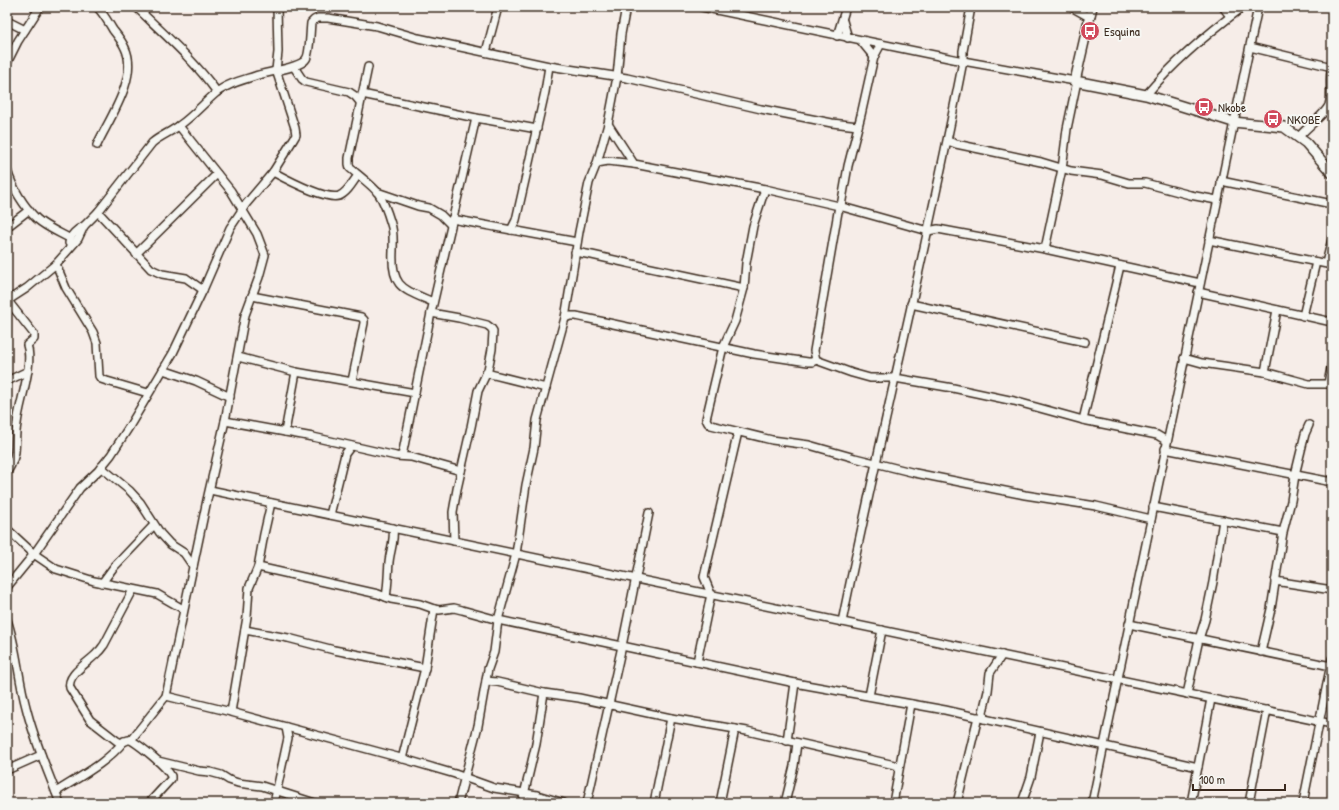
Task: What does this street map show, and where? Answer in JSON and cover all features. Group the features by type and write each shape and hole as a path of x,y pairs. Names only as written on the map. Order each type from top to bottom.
{"street":[{"path":"7,63 25,30 40,7"},
{"path":"97,7 103,12 125,48 128,66 128,75 120,100 97,145"},
{"path":"103,12 109,7"},
{"path":"136,7 185,55 217,92"},
{"path":"7,587 34,554 80,488 111,455 129,427 163,370 203,290 230,228 242,210 288,151 296,135 276,70 278,52 277,7"},
{"path":"486,52 498,7"},
{"path":"458,803 478,726 488,669 494,652 498,620 516,554 526,485 534,448 537,420 565,318 575,252 589,183 597,163 608,124 617,77 621,34 626,7"},
{"path":"702,7 861,41 1146,95 1233,122 1284,127 1306,143 1332,173"},
{"path":"837,36 843,21 846,7"},
{"path":"842,622 861,527 948,141 963,61 963,51 971,7"},
{"path":"1071,7 1089,16"},
{"path":"1045,249 1062,169 1076,81 1092,7"},
{"path":"1223,7 1230,16"},
{"path":"1146,95 1161,78 1194,47 1230,16 1243,7"},
{"path":"1092,803 1258,7"},
{"path":"69,248 69,238 98,212 152,143 179,126 217,92 243,80 276,70 294,67 303,63 306,59 311,23 318,18 328,18 377,26 418,38 549,66 617,77 814,119 858,126"},
{"path":"7,21 25,30"},
{"path":"843,21 848,38"},
{"path":"861,41 874,57"},
{"path":"816,360 814,351 848,166 874,57 881,44"},
{"path":"1250,47 1332,67 1330,74 1330,105 1305,129 1298,138"},
{"path":"511,230 516,220 546,92 549,66"},
{"path":"294,67 302,79 306,82 349,92 360,102"},
{"path":"368,67 349,164 350,168 377,192 428,208 452,222 511,230 577,242"},
{"path":"362,94 537,129"},
{"path":"402,456 433,302 476,118"},
{"path":"608,124 634,164"},
{"path":"56,792 128,741 166,696 183,609 198,547 230,397 245,315 259,277 265,255 257,234 230,191 179,126"},
{"path":"948,141 1041,162 1062,169 1102,175 1129,183 1145,183 1190,196 1217,200"},
{"path":"597,163 608,161 634,164 765,189 840,206 928,231 938,229 1045,249 1200,283"},
{"path":"7,170 13,184 29,210 37,219 69,238"},
{"path":"272,172 300,186 330,196 338,196 343,193 358,175"},
{"path":"136,254 217,174"},
{"path":"1221,181 1332,204"},
{"path":"765,189 753,226 746,264 744,288 735,321 723,347 706,419 708,423 772,440 810,445 915,473 1032,496 1096,506 1151,519"},
{"path":"377,192 391,225 393,237 393,270 395,278 401,286 433,302"},
{"path":"7,227 29,210"},
{"path":"98,212 120,234 136,254 156,272 186,278 203,290"},
{"path":"7,472 13,460 15,451 17,423 28,371 29,349 27,345 34,339 34,334 8,301 27,288 56,264 78,239 84,226"},
{"path":"1209,240 1329,264 1332,239"},
{"path":"575,252 744,288"},
{"path":"1303,316 1316,262"},
{"path":"56,264 66,288 95,338 99,356 99,376 101,379 148,393"},
{"path":"1083,420 1120,266"},
{"path":"1198,292 1332,322"},
{"path":"252,296 361,317 364,320 364,323 352,381"},
{"path":"911,304 1085,342"},
{"path":"1265,372 1277,310"},
{"path":"431,313 487,325 492,331 492,350 486,373 478,391 454,503 454,541"},
{"path":"565,318 576,316 754,354 808,362 816,360 870,378 895,378 984,394 1083,420 1157,435 1170,429"},
{"path":"800,361 808,358 814,351"},
{"path":"238,357 296,372 415,393"},
{"path":"1184,358 1265,372 1310,384 1330,384 1332,362"},
{"path":"163,370 196,382 230,397"},
{"path":"7,381 28,371"},
{"path":"285,432 296,372"},
{"path":"486,373 546,388"},
{"path":"225,421 340,443 377,453 411,457 461,471"},
{"path":"1261,652 1283,532 1291,501 1294,475 1301,445 1309,425"},
{"path":"697,662 711,594 704,577 738,432"},
{"path":"1157,435 1166,445 1294,475 1332,482"},
{"path":"340,443 345,454"},
{"path":"330,515 345,454 351,446"},
{"path":"101,467 130,491 140,502 160,534 170,544 184,553 193,566"},
{"path":"210,490 330,515 394,531 402,530 1332,724"},
{"path":"231,712 246,630 249,588 258,567 271,503"},
{"path":"1153,507 1283,532"},
{"path":"587,803 622,646 649,513"},
{"path":"1187,694 1213,582 1223,520"},
{"path":"102,583 118,562 154,525"},
{"path":"7,529 34,554 56,569 73,576 157,594 183,609"},
{"path":"386,597 389,579 389,562 394,531"},
{"path":"184,553 198,547"},
{"path":"258,567 420,604 434,610 462,610 498,620 795,683 981,718 1198,767"},
{"path":"1275,581 1332,590"},
{"path":"128,741 121,743 117,741 90,720 68,684 70,679 98,653 104,645 133,590"},
{"path":"402,759 425,668 434,610"},
{"path":"7,620 13,636 26,709 41,755 60,803"},
{"path":"1129,624 1261,652 1331,662 1304,803"},
{"path":"246,630 288,638 334,650 425,668"},
{"path":"869,696 882,630"},
{"path":"957,803 983,712 990,672 1002,655"},
{"path":"486,681 498,682 544,693 579,698 671,718 735,729 844,752 899,766"},
{"path":"787,741 795,683"},
{"path":"522,803 536,744 544,693"},
{"path":"166,696 231,712 402,759 464,777 474,782 494,788 536,795 564,803"},
{"path":"1190,803 1211,699"},
{"path":"893,803 911,704"},
{"path":"1249,803 1267,710"},
{"path":"654,803 671,718"},
{"path":"274,803 288,738 286,727"},
{"path":"720,803 735,729"},
{"path":"288,738 297,730"},
{"path":"1022,803 1031,777 1040,732"},
{"path":"128,741 170,773 171,779 154,802"},
{"path":"785,803 794,766 796,743"},
{"path":"7,770 41,755"},
{"path":"156,761 215,774 238,783 256,784 315,803"}],"place":[{"name":"Esquina","path":"1090,31"},
{"name":"Nkobe","path":"1204,107"},
{"name":"NKOBE","path":"1273,119"}]}
